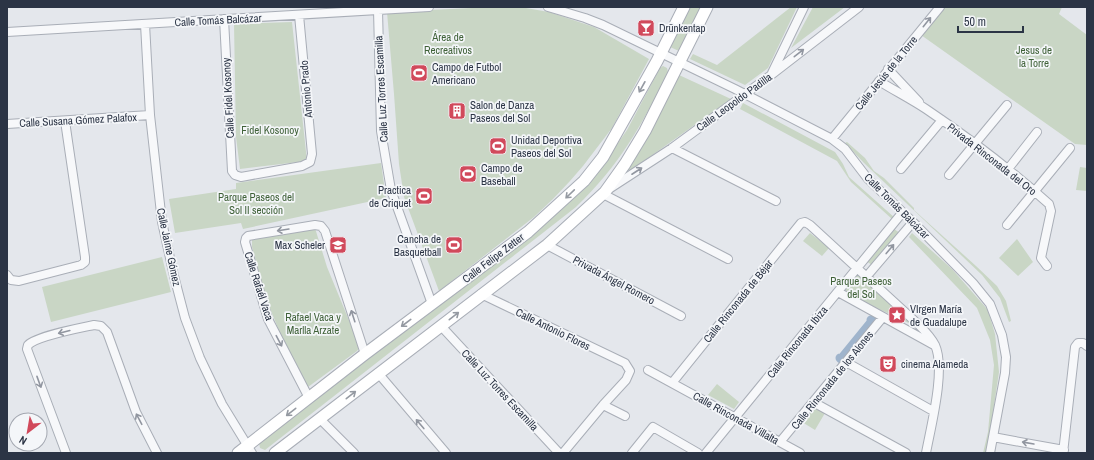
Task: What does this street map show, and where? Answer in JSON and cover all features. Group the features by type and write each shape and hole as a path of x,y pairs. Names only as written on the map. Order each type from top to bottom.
{"main road":[{"name":"Calle Felipe Zetter","path":"238,453 250,449 309,398 365,354 528,232 584,182 604,157 661,53 684,7"},
{"name":"Calle Felipe Zetter","path":"275,453 547,245 604,193 626,164 645,131 707,7"}],"street":[{"name":"Calle Tomás Balcázar","path":"7,32 428,7"},
{"name":"Calle Tomás Balcázar","path":"548,7 585,18 680,62 832,139 845,149 868,179 982,293 990,304 997,320 1005,348 1006,364 990,453"},
{"path":"771,75 804,7"},
{"name":"Calle Leopoldo Padilla","path":"604,193 672,148 771,75 859,7"},
{"name":"Calle Jesús de la Torre","path":"832,139 940,7"},
{"name":"Calle Luz Torres Escamilla","path":"378,10 381,131 391,190 432,304"},
{"name":"Antonio Prado","path":"235,175 241,177 302,166 310,162 312,154 299,15"},
{"name":"Calle Fidel Kosonoy","path":"224,19 232,171 235,175"},
{"name":"Calle Jaime Gómez","path":"145,24 150,115 162,222 174,276 185,318 200,358 222,404 250,449"},
{"path":"888,70 925,108"},
{"name":"Privada Rinconada del Oro","path":"879,81 925,108 976,144 1049,204 1051,211 1041,258 1046,266"},
{"path":"949,175 1007,105"},
{"name":"Calle Susana Gómez Palafox","path":"7,124 150,115"},
{"path":"902,169 942,120"},
{"path":"9,278 19,281 81,265 85,262 66,121"},
{"path":"1008,169 1037,132"},
{"path":"672,148 776,201"},
{"path":"1007,225 1070,148"},
{"path":"604,193 728,259"},
{"name":"Calle Rinconada Ibiza","path":"706,453 902,212"},
{"name":"Calle Rinconada de Béjar","path":"672,383 801,223 805,222 810,225 858,268"},
{"path":"867,276 912,222"},
{"name":"Calle Rafaél Vaca","path":"309,398 268,319 245,242 246,238 250,235 315,225 321,226 325,231 365,354"},
{"name":"Privada Ángel Romero","path":"547,245 681,316"},
{"path":"858,268 920,325 935,346 940,373 926,453"},
{"path":"838,292 935,346"},
{"name":"Calle Antonio Flores","path":"481,294 625,363 630,371 626,380 603,405"},
{"name":"Calle Rinconada de los Alones","path":"780,442 883,317"},
{"path":"66,453 27,349 31,342 56,334 94,325 101,326 107,332 136,412 158,453"},
{"name":"Calle Luz Torres Escamilla","path":"441,326 560,453"},
{"path":"993,437 1063,451 1075,347 1080,342 1087,346"},
{"path":"846,362 933,411"},
{"name":"Calle Rinconada Villalta","path":"648,370 800,453"},
{"path":"378,373 446,453"},
{"path":"813,402 906,453"},
{"path":"563,453 603,405 624,416"},
{"path":"320,419 354,453"},
{"path":"632,453 653,427 698,453"}],"green space":[{"name":"Unidad Deportiva Paseos del Sol","path":"520,7 549,12 594,27 649,59 612,128 570,181 534,217 439,291 404,197 399,164 387,12"},
{"path":"690,7 701,7 679,51 670,47"},
{"path":"791,7 797,7 768,68 745,85 690,59 693,54 717,65"},
{"path":"813,7 845,7 791,48"},
{"name":"Jesus de la Torre","path":"944,7 1062,7 1059,14 1087,35 1087,145 1075,144 921,35"},
{"name":"Fidel Kosonoy","path":"292,22 307,161 240,169 236,137 234,24"},
{"path":"663,66 667,68 668,72 639,127 605,176 576,207 265,450 260,448 259,443 542,225 602,166 627,130 660,68"},
{"path":"679,75 731,99 630,171 627,168 655,123"},
{"path":"743,103 835,152 849,177 895,218 860,259 859,258 892,219 851,182 837,161 740,109"},
{"path":"847,142 865,158 874,171 884,178 914,208 914,210 997,286 1006,301 1011,321 1009,322 1000,298 982,275 864,163 845,143"},
{"name":"Parque Paseos del Sol II sección","path":"381,163 386,198 243,229 241,223 175,233 169,199 236,189 236,183"},
{"path":"1080,167 1087,168 1087,191 1076,190"},
{"name":"Rafael Vaca y Marlla Arzate","path":"315,228 327,267 360,347 357,351 308,387 285,345 266,299 252,247 252,240"},
{"path":"894,229 900,233 872,265 866,261"},
{"path":"810,233 829,248 822,256 803,241"},
{"path":"912,233 952,269 988,310 995,334 999,372 987,453 983,453 988,432 994,365 990,340 977,308 909,237"},
{"path":"1017,239 1033,262 1018,276 999,258"},
{"path":"162,257 171,292 51,322 42,287"},
{"name":"Parque Paseos del Sol","path":"860,270 917,327 845,293 848,282"},
{"path":"717,384 739,402 734,409 708,395"},
{"path":"816,407 825,413 815,430 802,422"}],"waterway":[{"path":"840,358 841,359 872,321 871,320"}],"place":[{"name":"Drünkentap","path":"646,28"},
{"name":"Campo de Futbol Americano","path":"419,73"},
{"name":"Salon de Danza Paseos del Sol","path":"457,111"},
{"name":"Unidad Deportiva Paseos del Sol","path":"498,146"},
{"name":"Campo de Baseball","path":"468,174"},
{"name":"Practica de Criquet","path":"424,196"},
{"name":"Max Scheler","path":"338,245"},
{"name":"Cancha de Basquetball","path":"454,245"},
{"name":"VIrgen María de Guadalupe","path":"897,315"},
{"name":"cinema Alameda","path":"888,364"}],"park label":[{"name":"Área de Recreativos","path":"448,43"}]}
